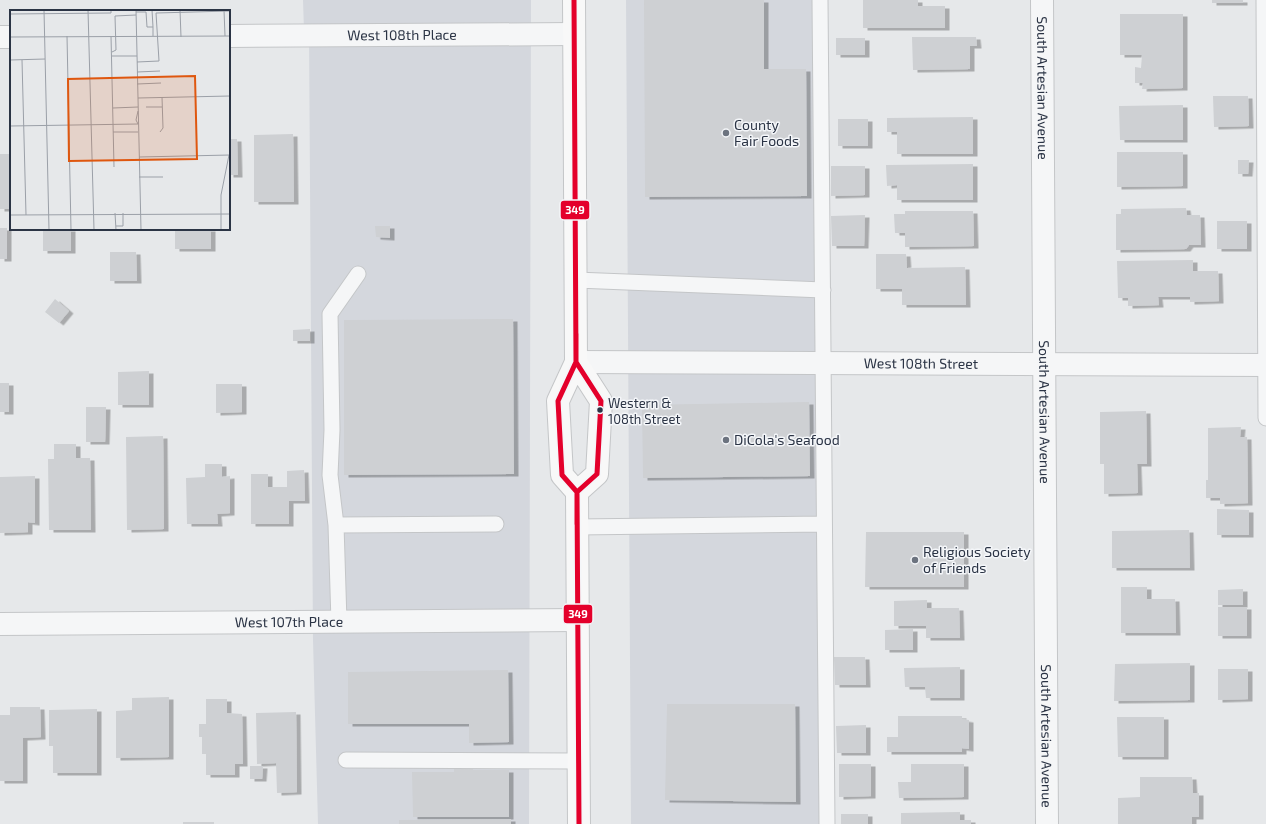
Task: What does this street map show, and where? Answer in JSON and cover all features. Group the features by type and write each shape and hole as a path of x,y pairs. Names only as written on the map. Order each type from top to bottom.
{"main road":[{"path":"574,0 576,362 558,400 562,475 577,492 579,824"},
{"path":"576,362 601,401 597,474 577,492"}],"street":[{"name":"South Artesian Avenue","path":"1042,0 1047,824"},
{"name":"West 108th Place","path":"230,36 574,34"},
{"name":"West 108th Street","path":"576,362 1266,365"},
{"name":"West 107th Place","path":"0,624 578,620"}],"lane":[{"path":"820,0 827,824"},
{"path":"1264,0 1266,418"},
{"path":"339,622 336,525 330,475 332,430 330,314 358,274"},
{"path":"576,280 823,290"},
{"path":"336,525 496,524"},
{"path":"577,527 824,524"},
{"path":"346,760 579,761"}],"shaded area":[{"path":"303,0 531,0 529,824 318,824 313,640 309,31 304,31"},
{"path":"626,0 824,0 830,824 631,824"}],"building":[{"name":"County Fair Foods","path":"644,0 764,0 764,69 806,69 807,196 645,197"},
{"path":"863,0 918,0 918,6 945,6 945,28 863,28"},
{"path":"1212,0 1243,0 1243,3 1212,3"},
{"path":"1120,14 1183,14 1183,88 1142,89 1143,83 1135,83 1135,67 1141,68 1142,55 1120,55"},
{"path":"912,37 976,37 977,46 970,46 970,69 913,70"},
{"path":"836,38 865,38 865,55 836,55"},
{"path":"1213,96 1248,96 1249,126 1214,127"},
{"path":"1183,105 1183,140 1120,140 1119,106"},
{"path":"973,117 973,154 897,154 897,132 887,132 887,118"},
{"path":"838,119 868,119 868,146 838,146"},
{"path":"10,131 10,209 0,209 0,154 9,154"},
{"path":"293,134 294,202 254,202 254,135"},
{"path":"230,139 237,139 238,175 230,175"},
{"path":"1117,152 1183,152 1183,186 1117,187"},
{"path":"1238,160 1249,160 1248,174 1238,174"},
{"path":"973,164 973,200 897,200 897,185 887,186 886,165"},
{"path":"831,166 865,166 865,195 831,196"},
{"path":"1186,208 1187,215 1200,215 1201,245 1189,245 1186,249 1116,250 1116,214 1121,214 1121,209"},
{"path":"905,211 973,211 974,246 905,247 905,233 895,233 894,214 905,214"},
{"path":"865,215 864,246 832,246 831,216"},
{"path":"1217,221 1247,221 1247,249 1217,249"},
{"path":"375,226 390,226 390,238 376,237"},
{"path":"0,228 7,228 7,259 0,259"},
{"path":"43,230 71,230 71,251 43,251"},
{"path":"175,230 211,230 211,249 175,249"},
{"path":"110,252 136,252 137,281 110,281"},
{"path":"876,254 906,254 907,268 965,267 966,305 902,305 902,289 876,289"},
{"path":"1193,260 1193,271 1218,271 1219,301 1190,302 1190,297 1158,297 1159,305 1128,306 1128,298 1118,298 1117,261"},
{"path":"55,299 69,311 59,323 45,312"},
{"path":"513,319 514,474 344,475 344,320"},
{"path":"310,329 310,341 293,341 293,330"},
{"path":"149,371 149,405 118,405 118,372"},
{"path":"0,383 9,383 9,412 0,412"},
{"path":"216,384 242,384 242,412 216,413"},
{"name":"DiCola's Seafood","path":"809,402 810,476 643,478 642,405"},
{"path":"86,407 106,407 105,442 86,442"},
{"path":"1146,411 1147,464 1137,464 1138,493 1104,494 1104,464 1100,464 1100,412"},
{"path":"1241,427 1240,437 1247,437 1248,503 1220,504 1220,498 1206,498 1206,480 1208,480 1208,428"},
{"path":"163,436 164,529 127,530 126,437"},
{"path":"54,444 76,444 76,458 90,458 91,530 49,530 48,459 54,459"},
{"path":"205,464 222,464 222,477 230,476 230,513 217,514 218,524 187,524 186,478 205,477"},
{"path":"304,470 305,501 289,501 289,524 251,524 251,474 268,474 268,487 287,487 287,471"},
{"path":"35,476 35,523 28,522 28,532 0,533 0,477"},
{"path":"1217,509 1249,510 1249,535 1217,535"},
{"path":"1189,530 1190,568 1112,568 1112,531"},
{"name":"Religious Society of Friends","path":"866,532 964,532 964,587 865,587"},
{"path":"1121,587 1147,587 1147,599 1175,599 1176,633 1121,633"},
{"path":"1243,589 1243,605 1218,605 1218,590"},
{"path":"927,600 927,608 959,608 960,638 926,638 926,626 894,626 894,601"},
{"path":"1218,607 1247,607 1247,636 1218,636"},
{"path":"913,629 913,650 885,650 885,630"},
{"path":"834,657 865,657 866,685 835,685"},
{"path":"1190,663 1190,700 1114,701 1115,664"},
{"path":"960,667 960,698 926,698 925,687 905,687 904,668"},
{"path":"1218,669 1248,669 1248,699 1218,700"},
{"path":"508,670 509,742 469,743 469,724 348,724 348,672"},
{"path":"169,697 169,757 116,758 116,711 132,710 132,698"},
{"path":"206,699 227,699 227,713 242,714 243,764 235,764 235,775 206,775 206,754 202,754 202,737 199,737 199,724 206,724"},
{"path":"667,704 795,704 796,802 665,800"},
{"path":"10,707 40,707 41,737 23,738 23,781 0,781 0,715 10,715"},
{"path":"97,709 97,773 53,773 53,746 49,746 49,710"},
{"path":"296,712 297,792 277,793 276,763 257,764 256,713"},
{"path":"898,716 962,716 962,719 969,720 969,749 962,748 962,752 887,752 887,737 898,737"},
{"path":"1117,717 1164,717 1164,757 1118,757"},
{"path":"866,725 866,753 837,753 836,726"},
{"path":"839,764 871,764 871,796 839,797"},
{"path":"911,764 964,764 964,797 899,798 898,782 911,782"},
{"path":"250,766 263,766 262,779 250,779"},
{"path":"454,768 473,768 473,770 509,770 509,817 413,817 412,772 454,772"},
{"path":"1140,777 1192,777 1193,793 1199,793 1199,817 1192,817 1192,824 1118,824 1118,798 1140,797"},
{"path":"960,812 960,820 971,820 971,824 901,824 901,813"},
{"path":"841,814 868,814 868,824 841,824"},
{"path":"511,819 511,824 399,824 399,820"},
{"path":"183,822 214,822 214,824 183,824"}],"transit line":[{"name":"349","path":"574,0 576,362 601,401 597,474 577,492 579,824"},
{"name":"349","path":"576,334 576,362 558,401 562,475 577,492 577,524"}],"place":[{"name":"County Fair Foods","path":"726,133"},
{"name":"Western & 108th Street","path":"600,410"},
{"name":"DiCola's Seafood","path":"726,440"},
{"name":"Religious Society of Friends","path":"915,560"}]}
